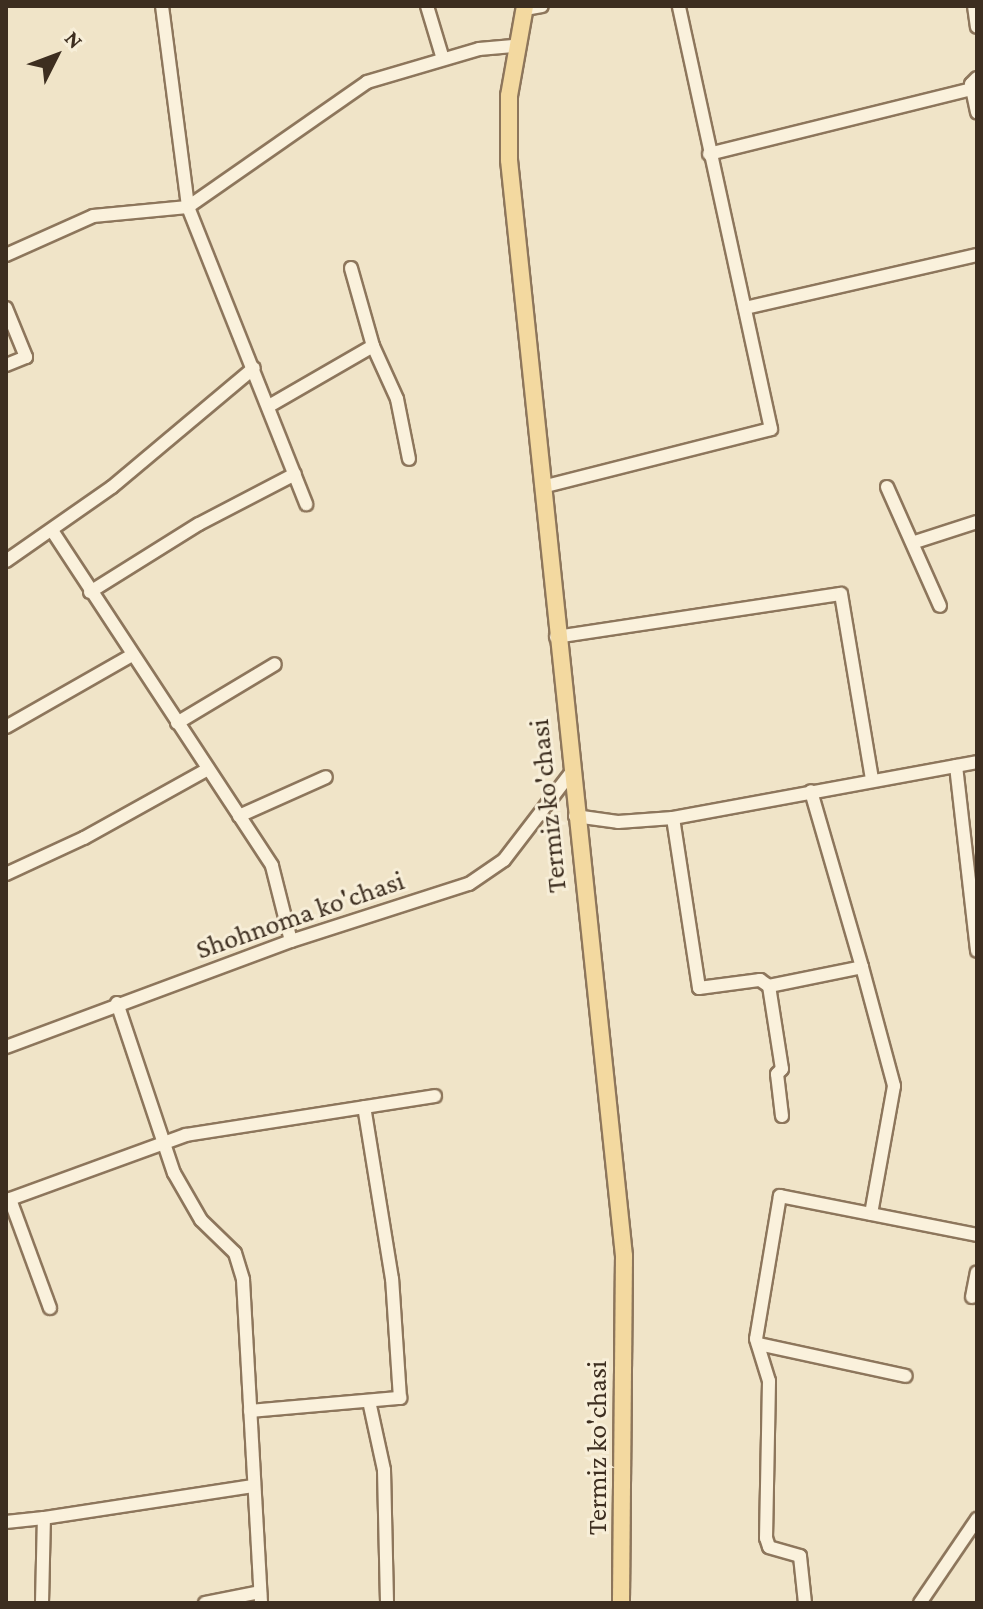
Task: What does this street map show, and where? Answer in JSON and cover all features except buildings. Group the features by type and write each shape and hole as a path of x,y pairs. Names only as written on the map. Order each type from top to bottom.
{"main road":[{"name":"Termiz ko'chasi","path":"525,7 516,46 509,160 570,774 624,1256 621,1603"}],"street":[{"path":"162,6 188,207 306,504"},
{"path":"427,6 443,59"},
{"path":"525,7 542,6"},
{"path":"542,487 771,429 679,6"},
{"path":"974,6 977,27"},
{"path":"6,255 93,216 188,207 367,82 443,59 516,46"},
{"path":"709,154 974,83 977,112"},
{"path":"745,308 977,255"},
{"path":"351,268 373,346 397,399 409,459"},
{"path":"6,308 26,357 6,365"},
{"path":"269,406 373,346"},
{"path":"6,561 53,532 254,368"},
{"path":"90,592 199,524 295,474"},
{"path":"887,487 915,542 940,606"},
{"path":"915,542 977,522"},
{"path":"53,532 272,866 291,941"},
{"path":"556,637 841,594 872,779"},
{"path":"6,727 132,655"},
{"path":"177,723 275,664"},
{"path":"575,816 618,822 673,818 977,762"},
{"path":"956,766 977,944"},
{"path":"6,874 84,838 208,769"},
{"name":"Shohnoma ko'chasi","path":"6,1047 117,1003 291,941 469,884 504,860 570,774"},
{"path":"239,816 326,777"},
{"path":"811,791 894,1086 871,1214"},
{"path":"673,818 699,988 760,980 769,986 862,967"},
{"path":"769,986 782,1069 777,1074 782,1116"},
{"path":"117,1003 163,1142 201,1220 235,1253 243,1280 261,1598 205,1603"},
{"path":"50,1308 8,1194 163,1142 224,1126 435,1096"},
{"path":"250,1411 400,1398 385,1229 364,1107"},
{"path":"805,1603 800,1556 769,1547 766,1538 769,1381 758,1344 780,1196 977,1235"},
{"path":"972,1297 977,1272"},
{"path":"758,1344 906,1376"},
{"path":"369,1401 384,1470 387,1603"},
{"path":"6,1522 254,1486"},
{"path":"42,1603 44,1518"},
{"path":"920,1603 977,1519"}]}
